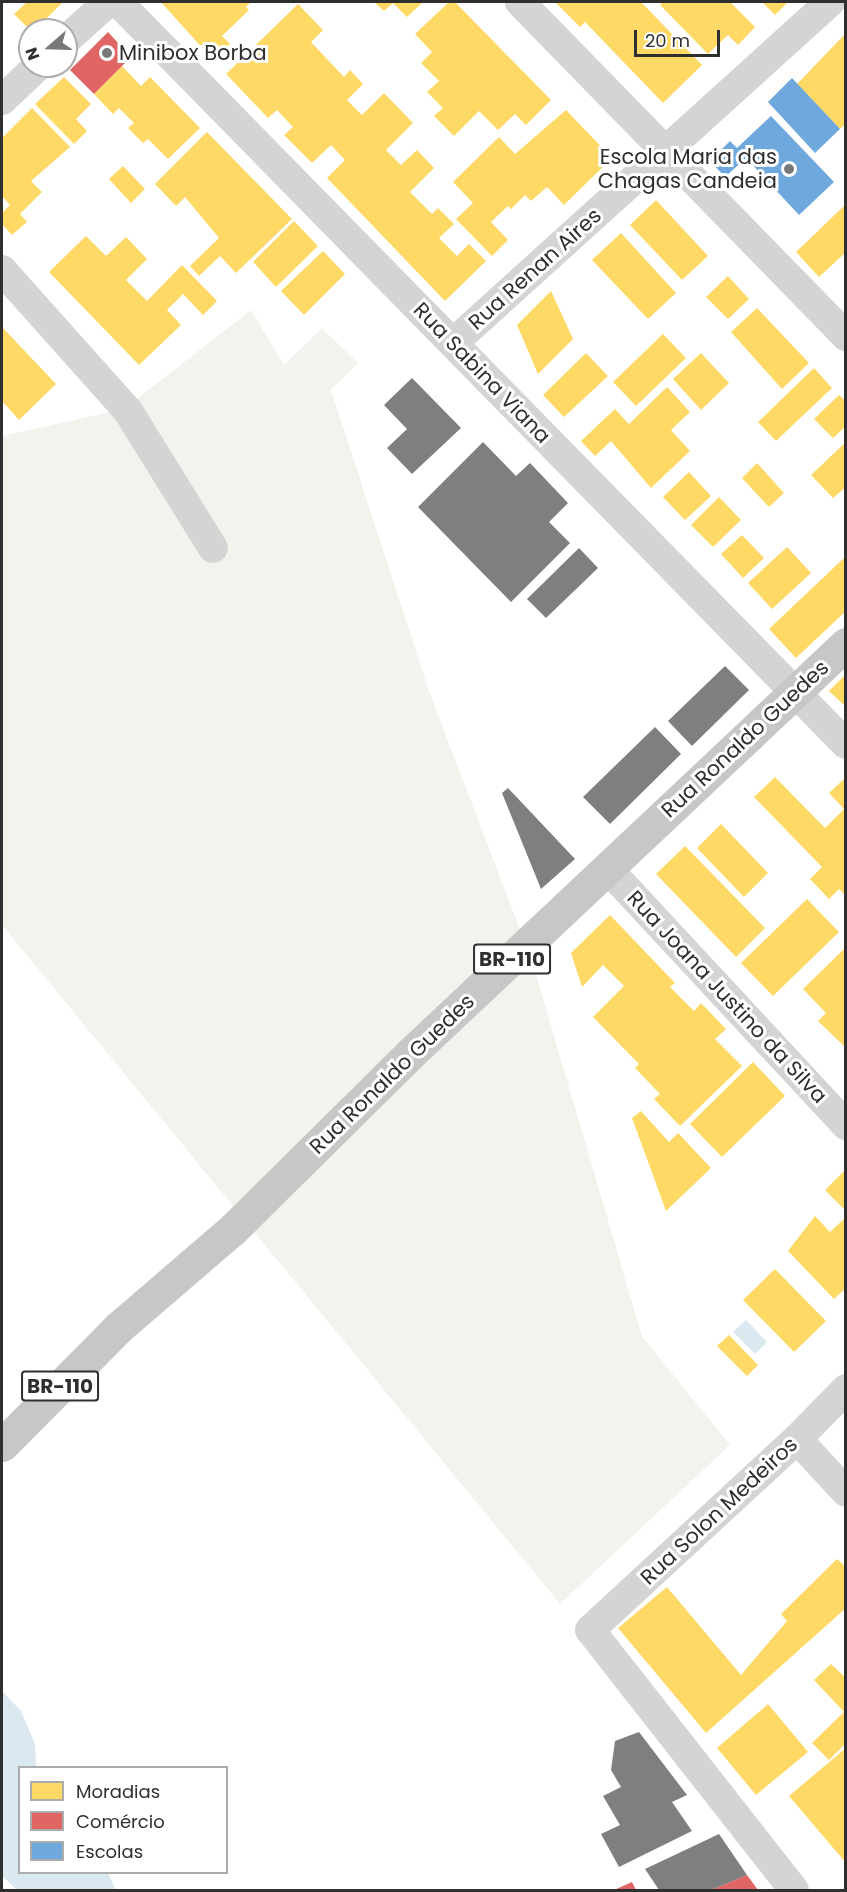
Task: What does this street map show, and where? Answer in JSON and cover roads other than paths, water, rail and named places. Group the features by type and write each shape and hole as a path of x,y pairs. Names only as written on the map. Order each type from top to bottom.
{"main road":[{"name":"Rua Ronaldo Guedes","path":"2,1445 119,1327 233,1229 411,1053 846,644"}],"street":[{"path":"78,29 108,2"},
{"name":"Rua Sabina Viana","path":"118,2 846,744"},
{"path":"520,2 668,150 846,336"},
{"name":"Rua Renan Aires","path":"453,343 830,2"},
{"path":"2,100 25,78"},
{"path":"2,270 128,411 213,548"},
{"name":"Rua Joana Justino da Silva","path":"608,869 846,1125"},
{"name":"Rua Solon Medeiros","path":"794,1890 590,1630 797,1439 846,1389"},
{"path":"797,1439 846,1492"}],"place":[{"name":"Minibox Borba","path":"107,53"},
{"name":"Escola Maria das Chagas Candeia","path":"789,169"}]}
